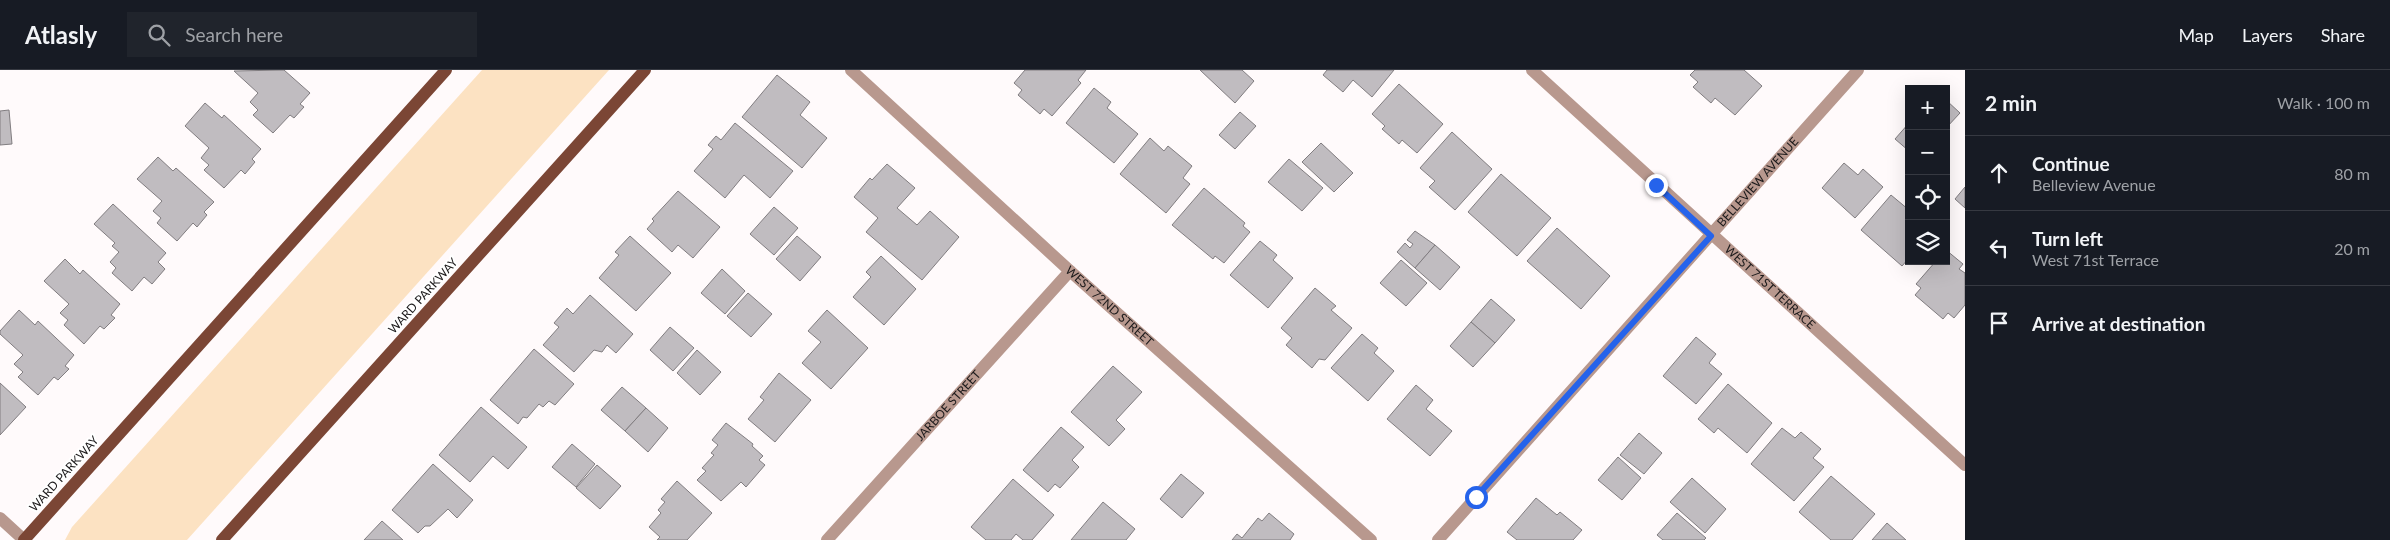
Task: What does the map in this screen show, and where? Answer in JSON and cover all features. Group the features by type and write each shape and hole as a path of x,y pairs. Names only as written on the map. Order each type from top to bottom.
{"main road":[{"name":"WARD PARKWAY","path":"24,540 446,70"},
{"name":"WARD PARKWAY","path":"222,540 645,70"}],"street":[{"name":"WEST 72ND STREET","path":"851,70 1070,271 1371,540"},
{"name":"WEST 71ST TERRACE","path":"1532,70 1711,236 1965,465"},
{"name":"BELLEVIEW AVENUE","path":"1438,540 1858,70"},
{"name":"JARBOE STREET","path":"827,540 1070,271"},
{"path":"0,518 24,540"}],"shaded area":[{"path":"482,70 609,70 187,540 65,540 72,527"}],"building":[{"path":"284,70 310,93 300,104 304,107 294,118 290,115 273,133 253,115 258,110 250,102 258,93 234,71"},
{"path":"1025,70 1086,70 1078,80 1081,83 1052,116 1044,109 1040,114 1018,95 1022,90 1014,83"},
{"path":"1200,70 1242,70 1254,81 1235,103"},
{"path":"1327,70 1394,70 1372,97 1353,80 1343,92 1323,75"},
{"path":"1695,70 1744,70 1762,86 1735,115 1715,98 1711,103 1693,87 1698,82 1690,75"},
{"path":"777,75 810,102 800,115 827,138 802,168 742,117"},
{"path":"1399,84 1443,124 1417,153 1402,140 1399,144 1382,129 1385,126 1372,114"},
{"path":"1094,88 1111,102 1107,108 1138,134 1114,163 1066,123"},
{"path":"205,103 222,118 224,115 261,149 252,159 255,162 245,174 241,170 224,188 204,170 209,165 201,158 209,148 185,126"},
{"path":"1950,104 1960,113 1950,124"},
{"path":"9,110 12,144 0,145 0,111"},
{"path":"1240,112 1256,126 1235,149 1219,135"},
{"path":"735,123 793,171 770,198 744,175 725,198 694,171 713,149 708,145 716,136 721,140"},
{"path":"1905,128 1905,148 1895,139"},
{"path":"1452,132 1492,169 1455,210 1429,187 1435,181 1420,168"},
{"path":"1150,138 1164,151 1168,146 1192,166 1183,178 1190,184 1166,213 1120,174"},
{"path":"1321,143 1353,173 1334,192 1302,162"},
{"path":"158,157 173,171 176,168 214,202 204,212 207,215 197,227 193,223 177,241 157,223 161,218 153,211 162,201 137,179"},
{"path":"1289,159 1323,188 1302,211 1268,182"},
{"path":"1844,163 1858,175 1863,169 1883,187 1855,218 1822,188"},
{"path":"887,164 915,188 897,208 917,225 930,211 959,237 922,280 866,232 878,218 854,197 870,178 872,180"},
{"path":"1501,174 1551,218 1517,256 1468,212"},
{"path":"1965,187 1965,208 1955,199"},
{"path":"1204,188 1245,223 1243,226 1250,232 1224,263 1215,256 1213,259 1172,225"},
{"path":"678,191 720,227 693,258 678,245 672,252 647,229 654,221 652,219"},
{"path":"1891,195 1905,207 1905,263 1902,266 1861,230"},
{"path":"113,204 166,253 158,262 165,269 152,284 144,277 132,291 112,273 116,268 110,262 119,252 112,246 115,243 94,224"},
{"path":"774,207 798,228 774,255 750,234"},
{"path":"1557,228 1610,276 1581,309 1527,261"},
{"path":"1415,231 1435,245 1415,268 1397,252 1405,243 1410,248 1413,244 1407,240"},
{"path":"630,236 671,273 636,311 599,278 619,255 615,252"},
{"path":"797,236 821,257 800,281 776,259"},
{"path":"1260,241 1277,255 1273,260 1293,278 1268,308 1230,275"},
{"path":"1435,245 1460,267 1440,290 1415,268"},
{"path":"1950,253 1963,264 1959,269 1965,273 1965,305 1954,318 1948,313 1943,319 1915,295 1921,288 1916,284 1933,265 1950,265"},
{"path":"881,256 916,289 884,325 853,297 871,277 866,272"},
{"path":"65,259 80,274 83,270 120,304 111,315 115,318 104,329 100,326 84,344 64,325 68,320 60,313 69,304 44,281"},
{"path":"1401,260 1427,283 1406,306 1380,283"},
{"path":"722,269 745,291 725,314 701,293"},
{"path":"1315,288 1336,306 1331,310 1352,328 1325,360 1319,359 1312,368 1286,345 1292,338 1281,328"},
{"path":"748,293 772,314 751,337 727,316"},
{"path":"590,295 633,334 616,353 607,345 602,352 594,350 574,372 543,345 559,327 554,323 567,308 573,314"},
{"path":"1491,299 1515,320 1495,343 1471,322"},
{"path":"19,310 35,325 38,321 74,355 65,366 69,369 58,380 54,377 38,395 18,377 23,372 14,364 23,355 0,334 0,331"},
{"path":"827,310 868,348 831,389 802,363 821,342 808,331"},
{"path":"1471,322 1495,343 1473,367 1450,346"},
{"path":"670,327 694,348 673,371 650,350"},
{"path":"1362,334 1378,348 1374,353 1394,371 1368,401 1331,368"},
{"path":"1696,337 1716,354 1709,363 1722,374 1696,404 1663,376"},
{"path":"534,349 574,384 555,405 549,401 543,407 539,404 527,418 523,417 518,424 490,400"},
{"path":"697,350 721,372 700,395 677,373"},
{"path":"1113,366 1142,392 1116,420 1125,429 1109,446 1071,412"},
{"path":"779,373 811,400 775,442 748,419 764,400 760,397"},
{"path":"0,383 26,407 0,435"},
{"path":"1728,384 1772,423 1747,453 1718,428 1714,433 1698,419"},
{"path":"1416,385 1433,400 1426,409 1452,431 1430,456 1387,419"},
{"path":"622,387 646,408 625,431 601,410"},
{"path":"481,407 527,447 508,469 493,456 470,482 439,455"},
{"path":"646,408 668,428 648,452 625,431"},
{"path":"726,423 753,444 752,446 763,456 759,460 765,465 746,487 741,482 721,501 697,480 706,471 702,468 714,455 711,453 718,445 712,440"},
{"path":"1061,427 1084,447 1072,460 1079,467 1060,488 1055,484 1048,492 1023,470"},
{"path":"1782,428 1795,438 1801,432 1821,449 1813,458 1824,467 1794,501 1751,464"},
{"path":"1639,433 1662,453 1644,474 1620,455"},
{"path":"572,444 595,464 576,487 552,467"},
{"path":"1618,457 1641,478 1622,500 1598,480"},
{"path":"433,464 473,500 457,518 448,509 430,526 425,526 418,533 392,510"},
{"path":"597,465 621,486 600,509 576,488"},
{"path":"1181,474 1204,493 1182,518 1160,499"},
{"path":"1831,476 1875,514 1852,540 1831,540 1799,512"},
{"path":"1692,478 1726,509 1705,533 1670,502"},
{"path":"1013,479 1054,515 1032,540 1023,540 1016,534 1011,540 986,540 971,527"},
{"path":"677,481 712,513 687,540 657,540 660,537 649,527 661,513 658,510 665,502 661,499"},
{"path":"1536,498 1557,515 1560,512 1582,530 1573,540 1517,540 1507,532"},
{"path":"1103,502 1135,529 1126,540 1071,540"},
{"path":"1269,513 1294,534 1290,540 1232,540 1237,534 1242,538 1258,518 1262,521"},
{"path":"1677,513 1706,538 1704,540 1663,540 1657,535"},
{"path":"382,521 403,540 364,540"},
{"path":"1887,523 1906,540 1872,540"}],"route":[{"path":"1476,497 1711,236 1656,185"}]}
